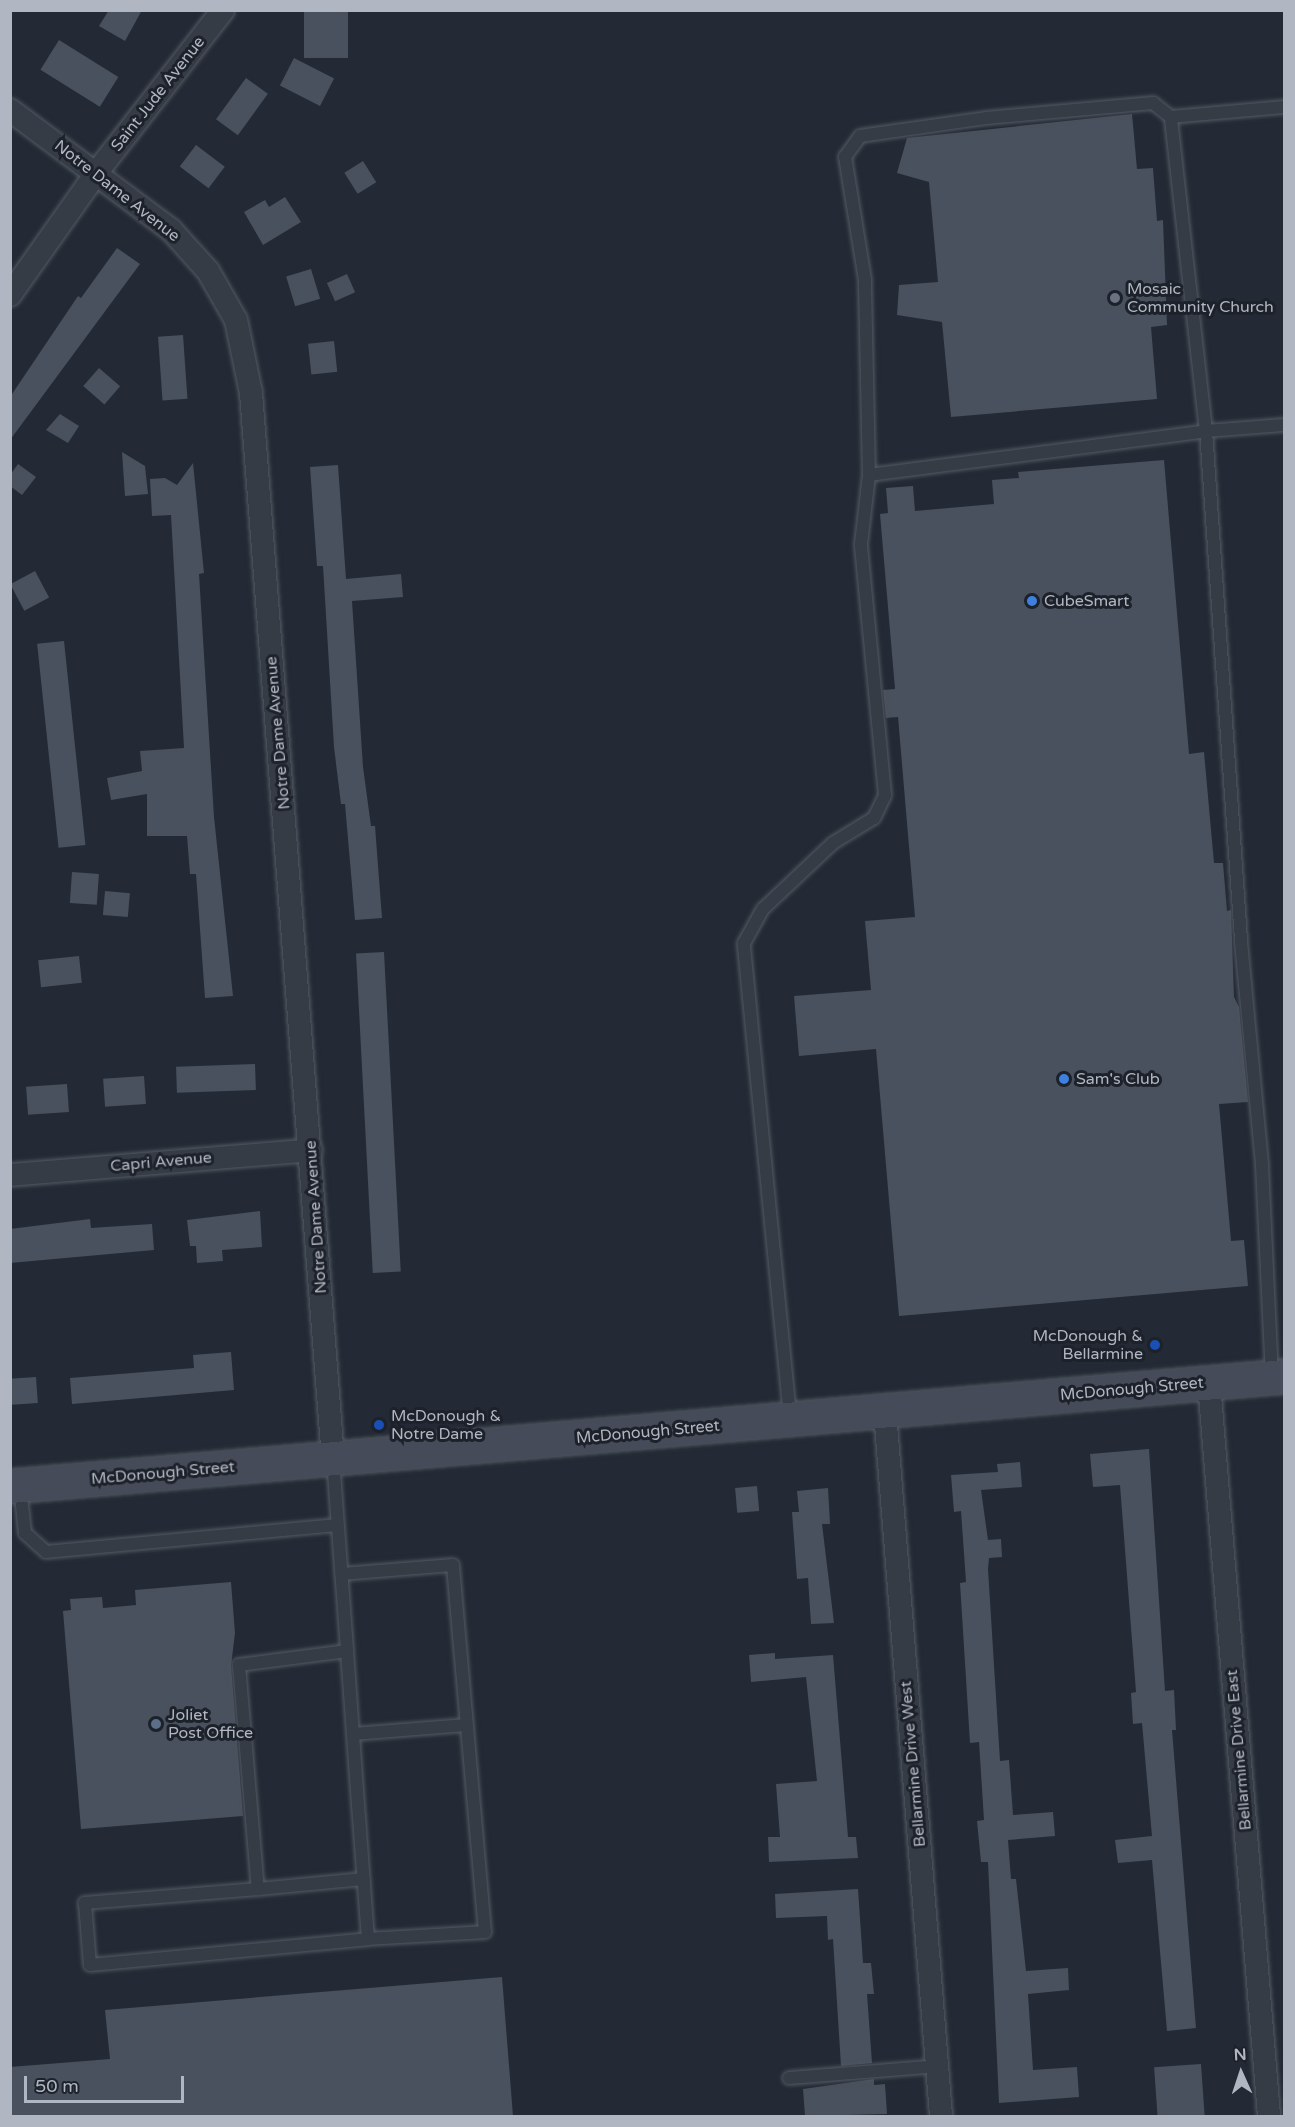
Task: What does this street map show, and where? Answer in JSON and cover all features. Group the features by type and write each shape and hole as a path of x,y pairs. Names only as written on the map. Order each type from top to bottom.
{"street":[{"name":"Saint Jude Avenue","path":"10,295 97,172 224,10"},
{"name":"Notre Dame Avenue","path":"10,110 97,172 171,230 208,271 236,321 251,393 333,1458"},
{"name":"Capri Avenue","path":"10,1175 311,1150"},
{"name":"McDonough Street","path":"15,1486 1278,1376"},
{"name":"Bellarmine Drive East","path":"1209,1383 1269,2116"},
{"name":"Bellarmine Drive West","path":"885,1412 941,2116"}],"lane":[{"path":"790,1420 744,943 763,909 833,843 874,818 885,795 861,544 869,475 865,280 845,157 860,136 986,118 1153,103 1171,117 1284,106"},
{"path":"1171,117 1206,431 1240,929 1263,1164 1278,1376"},
{"path":"869,475 1206,431 1284,425"},
{"path":"333,1458 368,1939"},
{"path":"15,1486 25,1533 46,1552 338,1525"},
{"path":"341,1574 453,1565 485,1932 368,1939 90,1965 85,1903 364,1879"},
{"path":"258,1889 239,1665 347,1651"},
{"path":"353,1734 467,1725"},
{"path":"789,2078 937,2066"}],"building":[{"path":"109,10 142,10 125,41 99,26"},
{"path":"304,10 348,10 348,58 304,58"},
{"path":"59,40 118,77 100,107 40,70"},
{"path":"294,58 334,78 320,106 280,86"},
{"path":"246,78 268,94 238,135 216,119"},
{"path":"1132,114 1137,169 1153,168 1157,221 1163,220 1167,325 1151,327 1157,399 951,417 942,322 897,315 899,285 938,282 929,182 897,173 907,138"},
{"path":"196,145 225,167 209,188 180,167"},
{"path":"363,161 376,182 358,194 344,173"},
{"path":"285,197 301,222 263,245 244,212 265,200 269,207"},
{"path":"117,248 140,264 10,440 10,397 78,296 81,298"},
{"path":"311,269 320,299 295,306 286,277"},
{"path":"347,274 355,292 335,301 327,283"},
{"path":"183,335 187,399 163,401 158,337"},
{"path":"334,341 337,372 311,375 308,344"},
{"path":"99,368 120,386 104,404 83,386"},
{"path":"60,414 79,426 68,443 46,430"},
{"path":"122,452 145,466 148,494 125,496"},
{"path":"1164,460 1189,754 1204,752 1214,863 1223,863 1227,911 1231,910 1234,997 1239,1007 1248,1102 1219,1104 1231,1241 1244,1240 1248,1286 899,1316 876,1049 799,1056 794,996 871,990 865,921 915,917 898,717 886,718 883,690 895,689 880,514 888,513 886,488 913,486 915,511 994,504 992,480 1019,478 1018,472"},
{"path":"193,463 204,573 199,574 214,817 233,996 205,998 196,874 190,874 187,836 147,836 147,794 111,800 107,778 142,771 140,751 184,748 171,515 152,516 150,479 165,478 177,485"},
{"path":"18,464 36,477 22,495 10,486 10,475"},
{"path":"338,465 346,579 401,574 403,597 352,601 363,767 371,826 375,826 382,918 355,920 345,804 341,804 334,747 323,566 317,566 310,467"},
{"path":"35,571 49,597 24,611 10,584"},
{"path":"64,641 85,845 59,848 37,644"},
{"path":"72,872 99,874 97,905 70,903"},
{"path":"105,891 130,893 128,917 103,915"},
{"path":"384,952 401,1272 373,1273 356,953"},
{"path":"79,956 82,983 41,987 38,960"},
{"path":"255,1064 256,1090 177,1093 176,1067"},
{"path":"144,1076 146,1104 105,1107 103,1079"},
{"path":"67,1084 69,1112 28,1115 26,1087"},
{"path":"260,1211 262,1247 222,1250 223,1261 197,1263 196,1246 190,1246 187,1220"},
{"path":"90,1219 91,1228 152,1224 154,1250 10,1263 10,1229"},
{"path":"231,1352 234,1390 72,1404 70,1378 194,1368 193,1355"},
{"path":"36,1377 38,1403 12,1405 10,1379"},
{"path":"1149,1449 1165,1691 1174,1690 1176,1730 1172,1730 1196,2028 1167,2031 1152,1860 1118,1863 1115,1840 1152,1836 1142,1723 1133,1724 1131,1693 1136,1692 1120,1485 1093,1487 1090,1454"},
{"path":"1020,1462 1022,1487 981,1490 988,1540 1001,1539 1002,1557 989,1558 988,1569 1000,1761 1009,1760 1013,1815 1053,1812 1055,1836 1008,1840 1011,1879 1016,1879 1026,1971 1068,1968 1069,1990 1028,1994 1033,2070 1077,2067 1079,2097 999,2103 988,1862 981,1862 977,1821 984,1820 979,1742 970,1743 960,1583 966,1582 961,1511 954,1512 951,1475 998,1472 997,1464"},
{"path":"757,1486 759,1511 737,1513 735,1488"},
{"path":"828,1488 830,1524 822,1524 834,1623 811,1624 808,1578 797,1579 792,1512 799,1512 797,1491"},
{"name":"Joliet Post Office","path":"231,1582 235,1633 231,1666 243,1816 81,1829 63,1611 71,1610 70,1599 102,1597 103,1608 136,1605 135,1590"},
{"path":"775,1653 775,1659 833,1655 848,1837 856,1837 858,1858 769,1862 768,1837 780,1837 776,1784 817,1781 806,1677 751,1682 749,1655"},
{"path":"858,1889 863,1963 871,1963 874,1994 867,1994 872,2063 841,2066 833,1939 828,1940 827,1916 776,1918 775,1894"},
{"path":"502,1977 513,2116 10,2116 10,2067 110,2059 105,2010"},
{"path":"1201,2064 1205,2116 1158,2116 1154,2067"},
{"path":"874,2079 874,2085 885,2084 887,2114 805,2116 803,2089"}],"place":[{"name":"Mosaic Community Church","path":"1115,298"},
{"name":"CubeSmart","path":"1032,601"},
{"name":"Sam's Club","path":"1064,1079"},
{"name":"McDonough & Bellarmine","path":"1155,1345"},
{"name":"McDonough & Notre Dame","path":"379,1425"},
{"name":"Joliet Post Office","path":"156,1724"}]}
